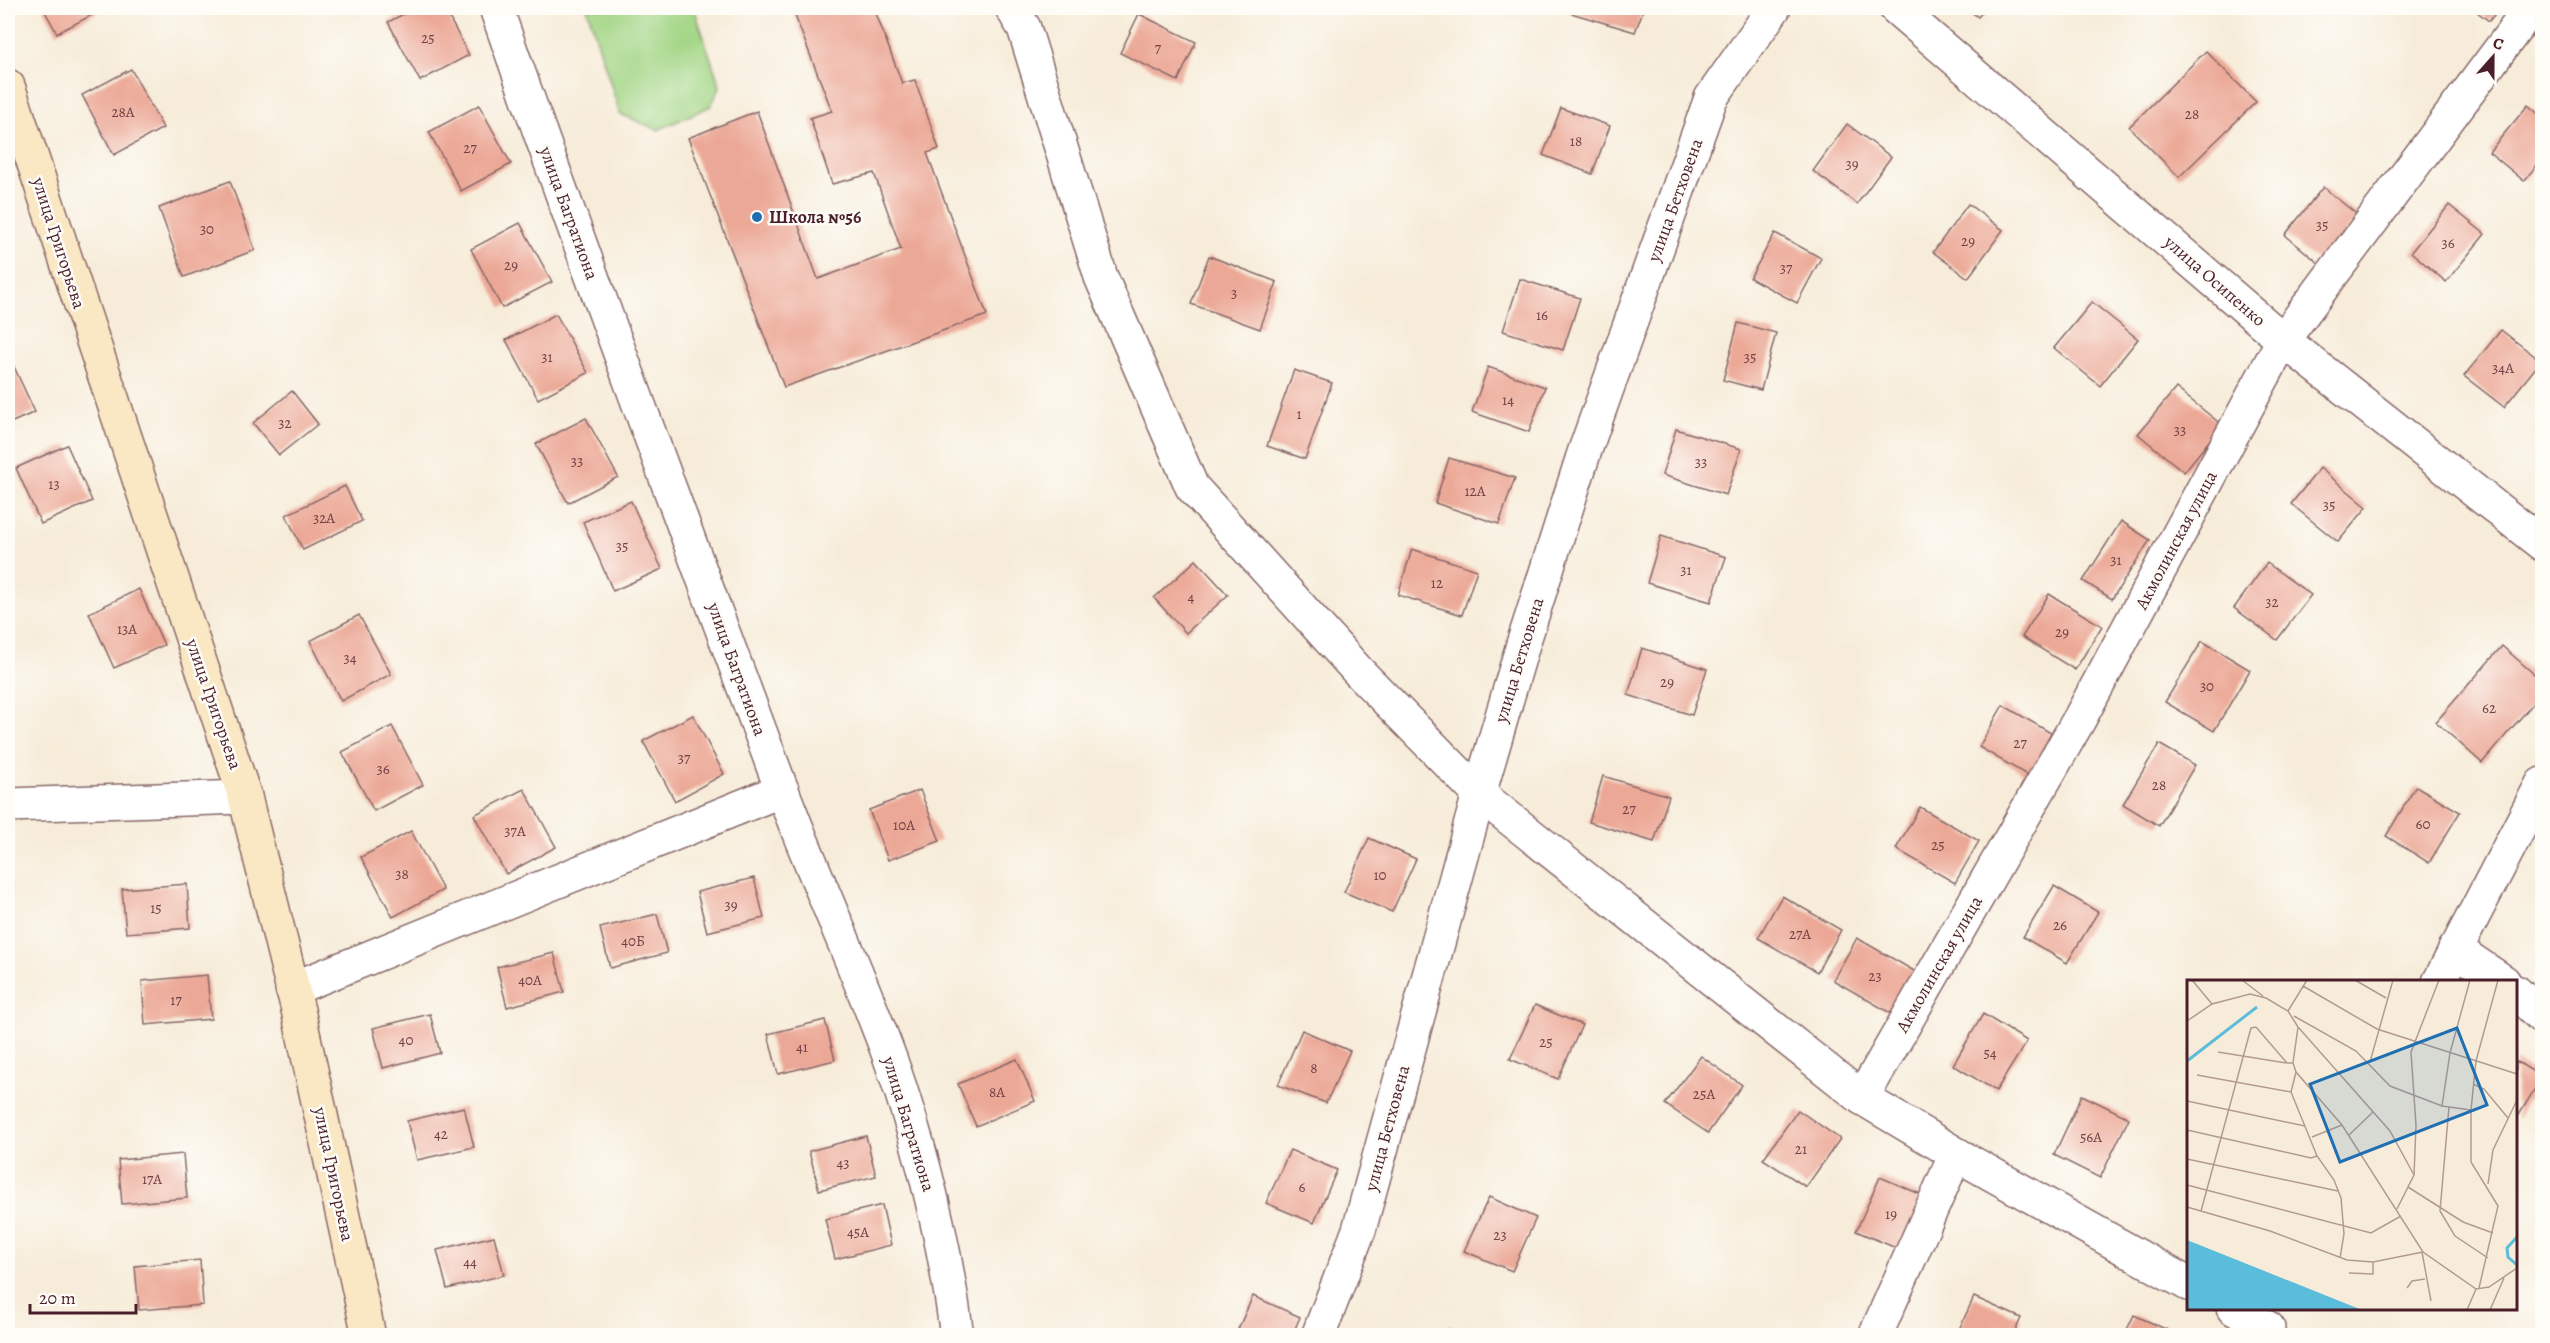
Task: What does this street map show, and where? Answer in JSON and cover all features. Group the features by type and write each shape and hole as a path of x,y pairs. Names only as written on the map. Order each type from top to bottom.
{"main road":[{"name":"улица Григорьева","path":"8,86 245,797 292,989 369,1335"}],"street":[{"name":"улица Багратиона","path":"496,8 564,202 782,790 891,1061 927,1178 950,1283 957,1335"},
{"name":"улица Бетховена","path":"1318,1335 1359,1230 1479,794 1524,641 1584,453 1711,98 1774,8"},
{"name":"улица Осипенко","path":"1896,8 2283,340 2542,544"},
{"name":"Акмолинская улица","path":"1862,1098 2080,718 2283,340 2530,8"},
{"path":"1024,14 1101,277 1192,487 1358,671 1479,794 1862,1098 1956,1154 2187,1283"},
{"path":"2440,980 2542,784"},
{"path":"292,989 782,790"},
{"path":"8,805 245,797"},
{"path":"2455,950 2502,980"},
{"path":"2517,993 2542,1017"},
{"path":"1875,1335 1956,1154"},
{"path":"2238,1310 2270,1324"}],"green space":[{"path":"587,8 694,8 720,87 711,106 658,130 620,114"}],"building":[{"path":"43,8 101,8 102,10 57,33"},
{"path":"415,8 444,8 469,55 420,81 388,22"},
{"name":"Школа №56","path":"792,8 874,8 902,83 915,80 939,149 927,153 987,315 784,387 688,138 757,111 818,279 901,249 874,173 832,184 810,118 832,111"},
{"path":"1573,8 1644,8 1635,32 1571,13"},
{"path":"1966,8 1986,8 1978,17"},
{"path":"2472,8 2500,8 2489,21"},
{"path":"1139,14 1196,42 1178,81 1120,53"},
{"path":"2206,51 2256,102 2179,177 2129,127"},
{"path":"131,69 163,128 114,155 82,95"},
{"path":"479,105 511,164 461,191 429,132"},
{"path":"2528,105 2542,117 2542,159 2524,181 2489,152"},
{"path":"1561,108 1610,126 1592,174 1543,155"},
{"path":"1847,124 1891,157 1857,204 1813,171"},
{"path":"230,181 255,250 184,277 159,208"},
{"path":"2323,187 2359,216 2320,264 2285,235"},
{"path":"1968,204 2003,230 1968,278 1933,252"},
{"path":"2449,205 2485,234 2446,282 2411,252"},
{"path":"520,223 552,282 502,308 471,249"},
{"path":"1775,233 1821,258 1797,303 1750,278"},
{"path":"1209,256 1277,282 1260,329 1191,304"},
{"path":"1520,279 1580,298 1563,350 1503,331"},
{"path":"2092,302 2138,339 2100,386 2054,348"},
{"path":"556,314 588,373 538,399 506,340"},
{"path":"1738,323 1776,333 1761,390 1723,380"},
{"path":"2501,330 2541,361 2504,407 2464,376"},
{"path":"8,357 35,412 8,424"},
{"path":"1488,367 1545,387 1529,432 1472,412"},
{"path":"1294,370 1332,383 1305,459 1267,446"},
{"path":"2176,388 2222,425 2184,472 2138,434"},
{"path":"292,391 318,424 279,455 253,423"},
{"path":"586,418 618,477 568,503 536,444"},
{"path":"1676,429 1741,449 1726,495 1662,475"},
{"path":"67,445 92,501 41,524 16,468"},
{"path":"1449,458 1515,478 1499,524 1435,503"},
{"path":"2320,468 2367,507 2338,542 2291,504"},
{"path":"345,486 362,521 303,550 286,515"},
{"path":"631,501 662,569 613,591 583,522"},
{"path":"2121,521 2150,540 2112,599 2083,581"},
{"path":"1661,536 1726,557 1711,602 1647,583"},
{"path":"1412,549 1477,570 1462,615 1398,595"},
{"path":"1196,560 1228,595 1186,633 1154,598"},
{"path":"2267,563 2311,595 2277,640 2234,608"},
{"path":"139,589 164,645 114,668 89,613"},
{"path":"2049,594 2102,626 2075,670 2022,637"},
{"path":"359,615 391,674 341,701 310,641"},
{"path":"2202,641 2250,670 2214,731 2165,702"},
{"path":"2502,646 2542,681 2542,693 2482,763 2436,722"},
{"path":"1642,648 1707,669 1692,715 1628,695"},
{"path":"2003,705 2061,739 2037,781 1979,747"},
{"path":"693,715 724,774 675,801 643,741"},
{"path":"392,726 423,785 374,811 342,752"},
{"path":"2159,744 2195,765 2159,826 2123,804"},
{"path":"1603,776 1669,796 1654,842 1589,822"},
{"path":"2416,786 2460,812 2429,863 2386,836"},
{"path":"524,789 556,847 506,874 474,815"},
{"path":"920,790 940,841 888,860 869,810"},
{"path":"1920,807 1979,841 1955,883 1896,849"},
{"path":"411,831 443,890 393,917 361,857"},
{"path":"1369,838 1416,859 1392,912 1344,892"},
{"path":"9,863 12,902 8,902"},
{"path":"754,878 764,918 707,932 697,892"},
{"path":"187,884 190,928 126,933 122,889"},
{"path":"2054,886 2098,912 2067,963 2023,937"},
{"path":"1782,896 1841,930 1817,972 1758,938"},
{"path":"657,914 667,953 610,968 600,928"},
{"path":"1857,938 1916,972 1892,1014 1833,980"},
{"path":"554,953 564,992 507,1007 497,967"},
{"path":"207,975 211,1019 145,1025 142,981"},
{"path":"1535,1005 1582,1025 1558,1079 1510,1059"},
{"path":"430,1014 440,1053 383,1068 373,1028"},
{"path":"1983,1014 2027,1041 1996,1091 1953,1065"},
{"path":"825,1020 835,1060 778,1074 768,1034"},
{"path":"1302,1030 1350,1051 1326,1103 1278,1085"},
{"path":"1701,1056 1742,1085 1708,1133 1665,1104"},
{"path":"1017,1059 1035,1101 976,1126 958,1084"},
{"path":"2517,1062 2542,1077 2517,1118"},
{"path":"2082,1095 2129,1118 2100,1178 2054,1155"},
{"path":"464,1107 474,1147 417,1160 407,1121"},
{"path":"1798,1110 1840,1139 1806,1187 1763,1159"},
{"path":"866,1136 876,1176 819,1190 809,1151"},
{"path":"1290,1150 1337,1170 1314,1223 1266,1203"},
{"path":"183,1154 187,1198 122,1204 118,1160"},
{"path":"1880,1177 1927,1197 1903,1251 1856,1231"},
{"path":"1489,1197 1536,1218 1512,1271 1464,1251"},
{"path":"882,1205 891,1245 835,1259 825,1219"},
{"path":"494,1236 504,1275 447,1289 437,1250"},
{"path":"200,1260 203,1305 139,1310 135,1266"},
{"path":"1253,1296 1300,1317 1292,1336 1235,1336"},
{"path":"1974,1297 2021,1318 2013,1336 1956,1336"},
{"path":"2134,1315 2181,1336 2124,1336"},
{"path":"1449,1329 1463,1336 1446,1336"}],"place":[{"name":"Школа №56","path":"757,217"}]}
